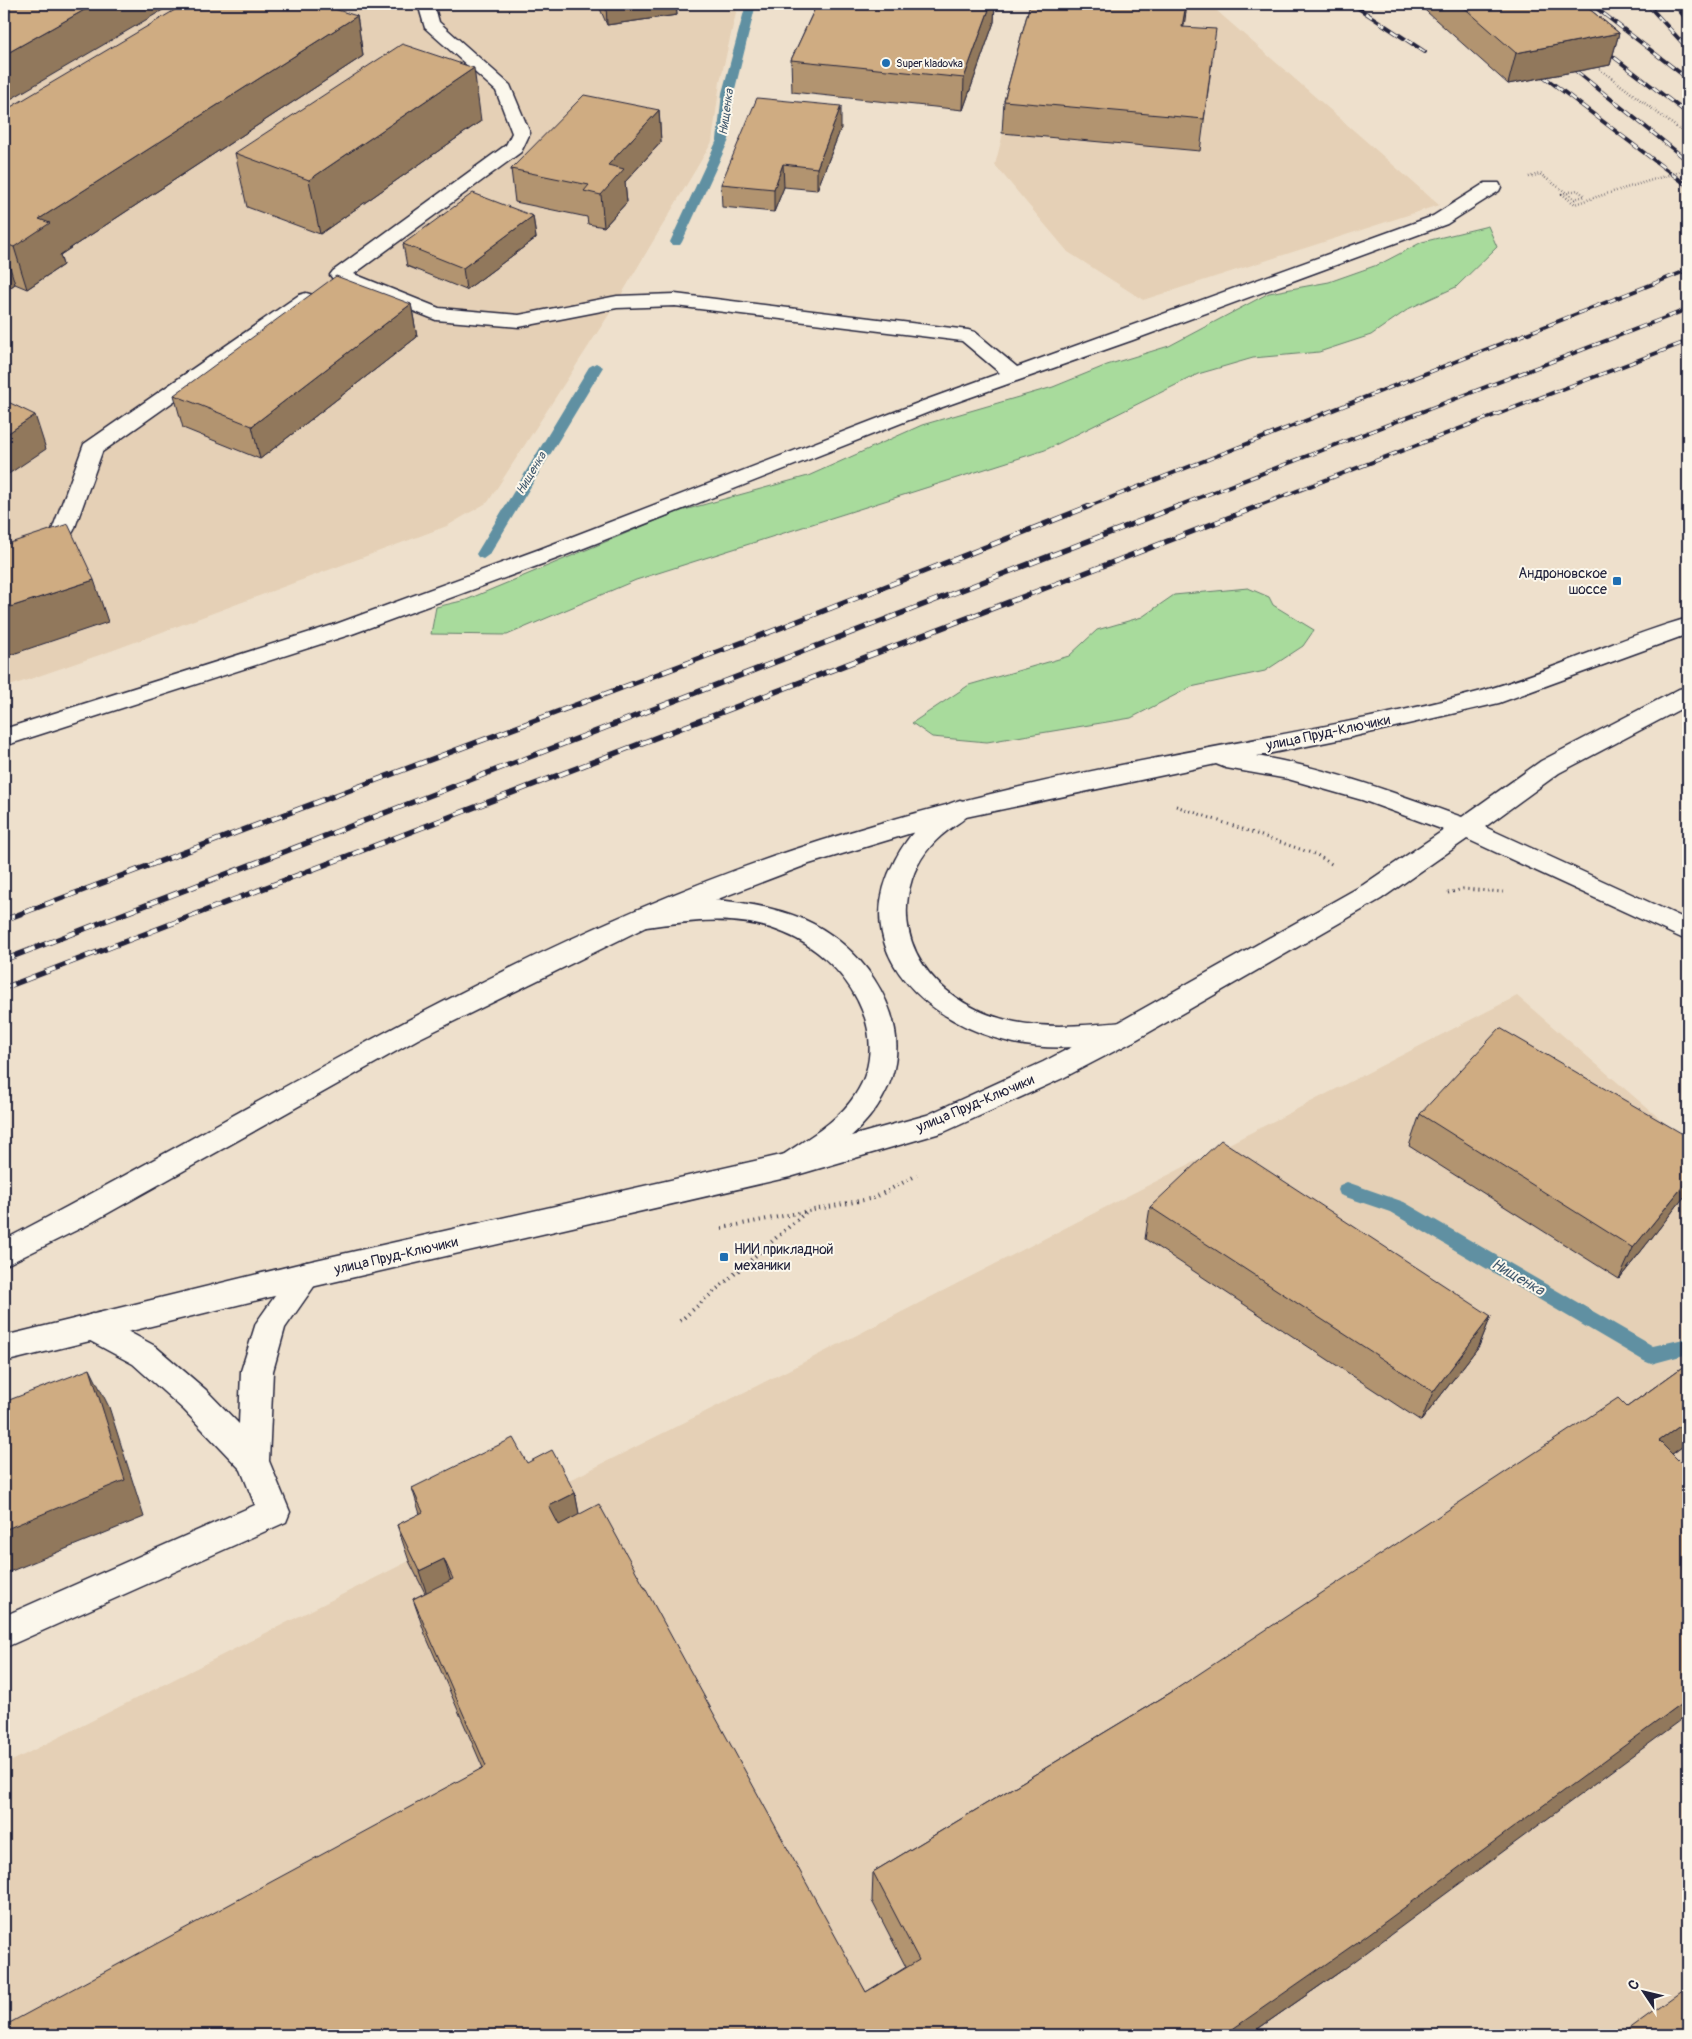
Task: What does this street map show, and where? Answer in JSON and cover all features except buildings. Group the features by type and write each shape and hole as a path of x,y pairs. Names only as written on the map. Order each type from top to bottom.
{"street":[{"path":"63,530 92,449 340,275 514,148 521,133 504,89 430,24 426,4"},
{"path":"4,738 344,628 548,554 930,405 1440,220 1492,188"},
{"path":"340,275 436,314 519,321 617,302 675,300 968,336 1014,375"},
{"name":"улица Пруд-Ключики","path":"4,1254 77,1216 408,1031 641,918 800,857 960,809 1210,756 1347,730 1490,697 1688,626"},
{"name":"улица Пруд-Ключики","path":"4,1349 307,1275 790,1165 934,1124 1053,1070 1124,1033 1372,892 1550,767 1688,694"},
{"path":"1210,756 1307,776 1371,794 1465,828 1688,931"},
{"name":"улица Пруд-Ключики","path":"960,809 926,835 905,864 894,893 892,924 902,957 927,990 961,1015 1001,1029 1053,1038 1124,1033"},
{"name":"улица Пруд-Ключики","path":"641,918 707,910 750,914 795,926 836,951 866,987 884,1024 883,1067 868,1100 838,1133 790,1165"},
{"path":"253,1461 257,1371 259,1363 271,1322 307,1275"},
{"path":"4,1632 274,1512 253,1461 195,1400 144,1355 92,1327"}],"path":[{"path":"1597,67 1688,136"},
{"path":"1564,190 1570,194 1575,199 1584,196 1577,190 1569,192 1562,194 1575,204 1688,169"},
{"path":"680,1321 806,1212"}],"shaded area":[{"path":"4,4 738,4 720,82 712,142 617,302 488,502 447,526 111,651 4,688"},
{"path":"1036,4 1209,4 1439,205 1143,300 1068,252 995,165"},
{"path":"1517,996 1688,1143 1688,2035 4,2035 4,1765 816,1356"}],"green space":[{"path":"1488,226 1497,247 1456,287 1410,308 1371,335 1319,352 1253,358 1198,374 1045,450 636,580 507,635 431,634 436,607 466,600 677,512 808,476 922,425 1053,387 1107,365 1169,346 1269,293 1329,282 1380,264 1422,242"},
{"path":"1248,588 1269,597 1273,605 1314,630 1303,646 1265,671 1191,687 1131,718 987,742 932,737 912,723 969,685 1069,656 1097,630 1142,617 1174,595"}],"waterway":[{"name":"Нищенка","path":"676,242 723,140 728,93 751,4"},
{"name":"Нищенка","path":"483,554 596,367"},
{"name":"Нищенка","path":"1347,1190 1397,1207 1651,1355 1688,1346"}],"railway":[{"path":"1352,4 1425,52"},
{"path":"1591,4 1688,79"},
{"path":"1647,4 1688,49"},
{"path":"1674,4 1688,21"},
{"path":"1602,48 1688,114"},
{"path":"1576,71 1688,161"},
{"path":"1543,76 1688,186"},
{"path":"1087,507 1688,270"},
{"path":"1175,507 1688,309"},
{"path":"1255,507 1688,341"},
{"path":"4,920 770,632 1090,506"},
{"path":"4,960 1179,506"},
{"path":"4,988 1259,506"}],"place":[{"name":"Super kladovka","path":"886,63"},
{"name":"Андроновское шоссе","path":"1617,581"},
{"name":"НИИ прикладной механики","path":"724,1257"}]}
